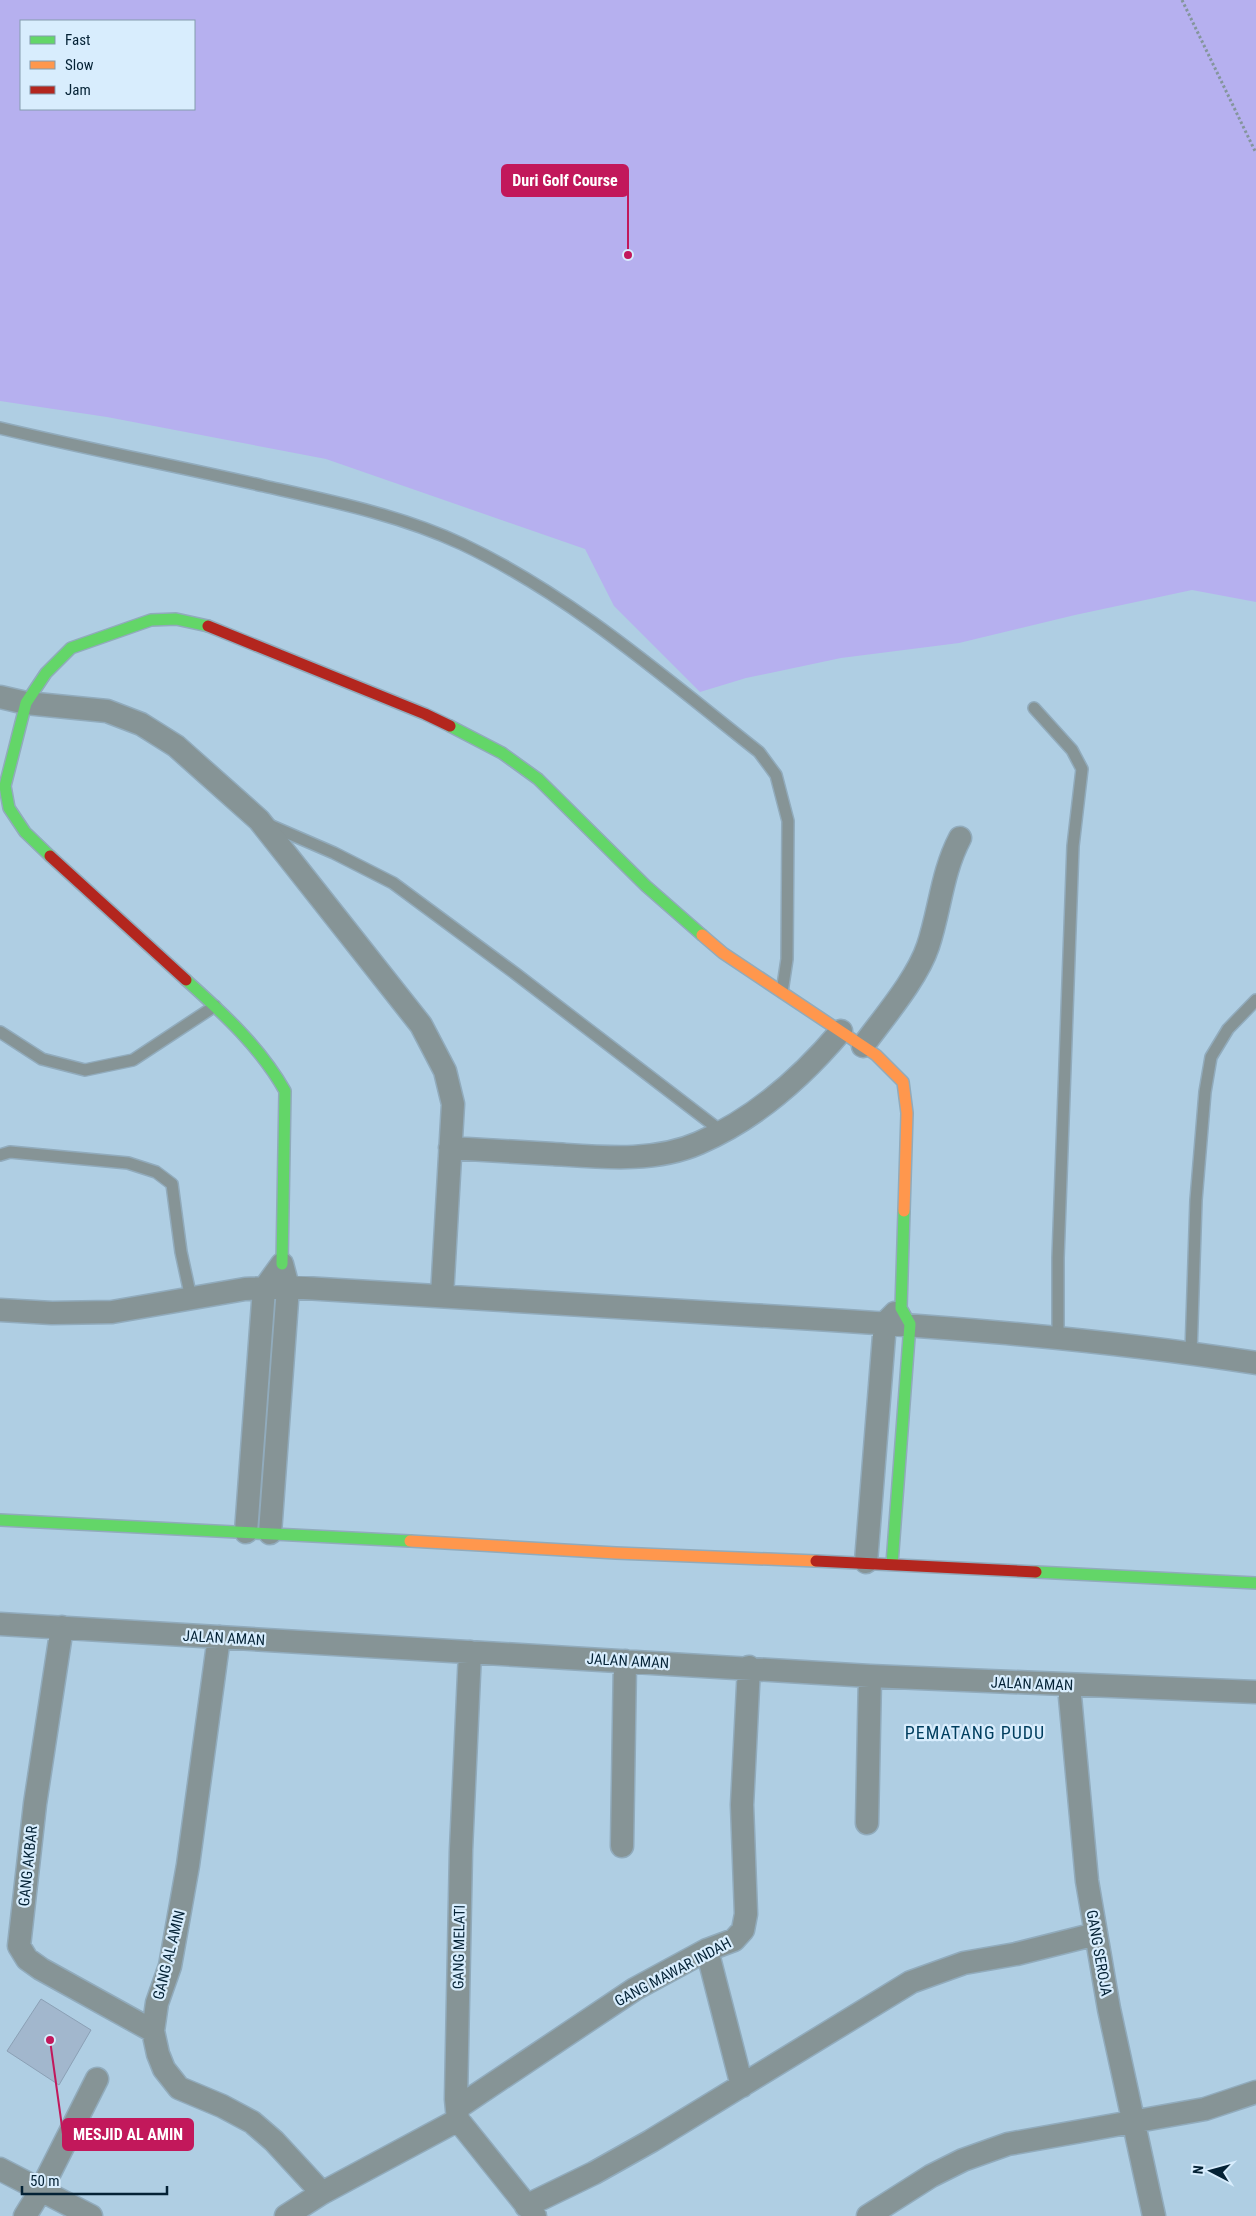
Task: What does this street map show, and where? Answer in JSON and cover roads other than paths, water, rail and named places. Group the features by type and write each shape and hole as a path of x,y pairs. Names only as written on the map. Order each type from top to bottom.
{"street":[{"path":"270,1533 288,1288 282,1264 285,1091 273,1070 242,1032 96,900 25,832 9,808 5,786 26,703 46,673 71,648 151,620 176,619 206,625 425,714 502,753 538,779 646,886 723,954 876,1055 903,1082 907,1113 892,1564"},
{"path":"0,697 26,703 107,711 141,724 176,746 259,820 421,1025 445,1071 453,1104 442,1296"},
{"path":"863,1046 906,987 928,947 948,866 960,838"},
{"path":"450,1148 610,1158 662,1153 698,1144 767,1103 815,1062 841,1031"},
{"path":"246,1532 264,1290 282,1264"},
{"path":"0,1310 52,1313 112,1312 245,1289 288,1288 899,1318 1191,1353 1256,1363"},
{"path":"866,1562 899,1318"},
{"path":"0,1520 616,1553 866,1562 1256,1583"},
{"name":"JALAN AMAN","path":"0,1624 625,1662 749,1667 870,1676 1069,1686 1153,1687 1256,1692"},
{"name":"GANG AKBAR","path":"62,1627 35,1804 19,1946 27,1959 40,1969 153,2031"},
{"name":"GANG AL AMIN","path":"219,1637 188,1865 170,1966 157,2003 153,2031 158,2054 164,2069 179,2088 222,2106 252,2122 274,2141 322,2193"},
{"name":"GANG MELATI","path":"457,2114 461,1850 470,1652"},
{"path":"622,1846 625,1662"},
{"name":"GANG MAWAR INDAH","path":"286,2216 457,2114 635,1989 707,1950 734,1940 743,1930 746,1914 742,1805 749,1667"},
{"path":"867,1823 870,1676"},
{"name":"GANG SEROJA","path":"1069,1686 1087,1881 1109,2009 1154,2216"},
{"path":"457,2114 531,2211 742,2086 911,1982 964,1963 1016,1954 1096,1934"},
{"path":"707,1950 742,2086"},
{"path":"25,2216 41,2190 97,2079"},
{"path":"868,2216 931,2176 963,2160 1008,2144 1205,2109 1256,2092"},
{"path":"0,2169 91,2216"}],"lane":[{"path":"0,428 322,499 395,518 462,544 538,586 596,625 759,752 776,776 788,821 787,950 782,992"},
{"path":"1034,708 1072,750 1082,769 1073,846 1058,1258 1058,1337"},
{"path":"259,820 334,853 393,883 516,974 721,1131"},
{"path":"1191,1353 1196,1200 1205,1092 1211,1057 1228,1029 1256,1000"},
{"path":"0,1032 42,1059 85,1070 133,1060 215,1006"},
{"path":"0,1155 10,1152 48,1154 128,1163 156,1172 172,1184 181,1252 191,1298"}],"place":[{"name":"Duri Golf Course","path":"628,255"},
{"name":"MESJID AL AMIN","path":"50,2040"}],"district":[{"name":"PEMATANG PUDU","path":"975,1732"}]}
